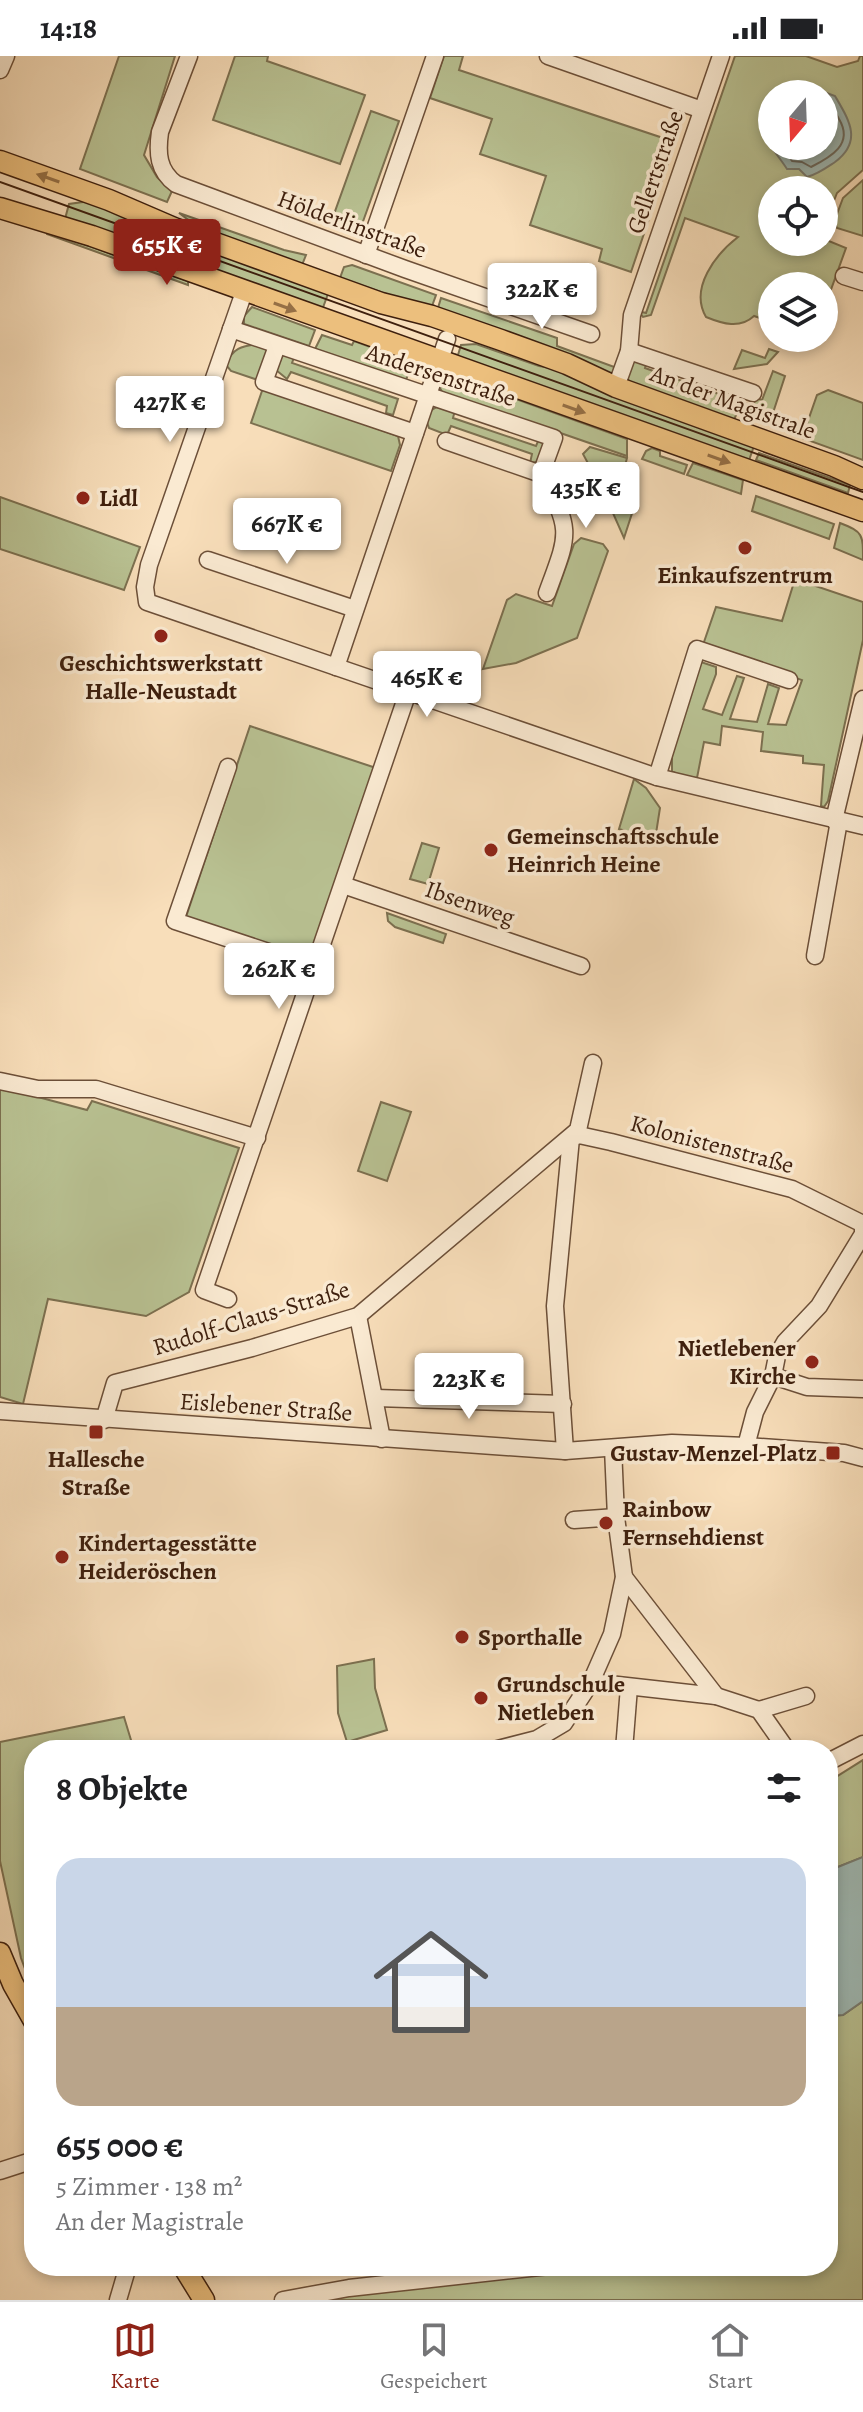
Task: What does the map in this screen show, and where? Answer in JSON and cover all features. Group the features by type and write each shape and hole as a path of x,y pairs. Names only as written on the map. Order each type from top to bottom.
{"main road":[{"name":"An der Magistrale","path":"0,161 444,329 501,340 567,364 616,387 863,479"},
{"path":"0,208 92,236 863,511"},
{"path":"0,1953 24,2003"},
{"path":"189,2276 204,2300"}],"street":[{"path":"0,70 6,56"},
{"name":"Hölderlinstraße","path":"189,56 160,132 158,154 164,172 171,180 186,190 591,334"},
{"path":"366,255 435,56"},
{"path":"548,56 702,110"},
{"name":"Gellertstraße","path":"616,387 629,351 632,315 721,56"},
{"path":"844,276 863,282"},
{"path":"244,292 149,565 145,587 147,602 657,777 863,826"},
{"name":"Andersenstraße","path":"231,329 554,438 541,474"},
{"path":"336,667 439,361 444,329"},
{"path":"277,346 264,382 415,433"},
{"path":"629,351 753,393"},
{"path":"446,441 541,474 559,506 566,529 566,543 547,593"},
{"path":"208,560 355,609"},
{"path":"657,777 697,649 789,680"},
{"path":"228,1299 204,1290 408,692"},
{"path":"815,956 836,820 863,699"},
{"path":"228,767 175,921 314,967"},
{"name":"Ibsenweg","path":"343,885 581,966"},
{"path":"565,1451 555,1306 571,1138 578,1130 593,1063"},
{"path":"0,1081 38,1089 96,1089 257,1138"},
{"name":"Kolonistenstraße","path":"571,1138 579,1135 611,1142 792,1189 863,1224 863,1234 819,1306 785,1342 777,1356 773,1376"},
{"name":"Rudolf-Claus-Straße","path":"104,1420 115,1383 252,1348 358,1316 571,1138"},
{"path":"358,1316 382,1439"},
{"path":"746,1446 755,1412 773,1376 807,1387 863,1389"},
{"path":"376,1398 563,1404"},
{"name":"Eislebener Straße","path":"0,1411 565,1451 672,1443 844,1453 863,1458"},
{"path":"533,1740 553,1732 564,1723 591,1682 612,1634 624,1577 616,1517 613,1448"},
{"path":"574,1520 616,1517"},
{"path":"624,1577 716,1696"},
{"path":"591,1682 716,1696 759,1710 806,1696"},
{"path":"625,1740 629,1687"},
{"path":"759,1710 780,1740"},
{"path":"838,1757 863,1744"},
{"path":"0,2171 24,2163"},
{"path":"118,2300 125,2276"},
{"path":"283,2300 349,2288 458,2276"}],"green space":[{"path":"119,56 175,56 144,155 157,177 172,191 167,202 80,169"},
{"path":"235,56 268,56 267,61 365,95 340,164 213,120"},
{"path":"444,56 463,56 459,70 675,142 631,272 599,261 602,249 530,225 546,176 480,154 492,119 430,98"},
{"path":"735,56 806,56 837,67 858,61 863,56 863,170 838,192 838,176 758,176 758,256 838,256 838,245 846,248 837,272 758,272 758,317 754,316 743,323 719,322 706,317 701,295 703,283 714,262 738,237 685,218 651,315 643,317 638,311 646,313"},
{"path":"371,111 399,121 361,227 333,217"},
{"path":"863,180 863,236 838,228 838,211 843,198"},
{"path":"90,201 329,291 321,313 65,219 69,204"},
{"path":"179,213 306,255 302,265 198,227"},
{"path":"47,231 188,281 188,285 47,234"},
{"path":"352,265 436,295 432,306 340,278 344,267"},
{"path":"441,298 557,338 557,346 617,368 612,375 438,308"},
{"path":"252,307 315,330 309,346 244,324 244,316"},
{"path":"322,335 352,345 354,341 412,362 406,380 315,349"},
{"path":"258,344 268,347 258,380 231,371 226,365 238,349"},
{"path":"476,344 539,366 564,370 755,443 747,466 451,356 451,353 458,355 461,345"},
{"path":"742,350 765,358 768,352 778,352 767,364 734,369"},
{"path":"288,353 295,355 292,363 398,399 393,415 386,413 387,406 291,372 287,379 276,370 282,356"},
{"path":"633,360 647,361 645,368 753,406 756,398 762,400 773,371 785,376 771,419 739,408 734,420 629,382 627,376"},
{"path":"449,375 627,439 627,456 442,392 440,388"},
{"path":"263,388 398,436 400,445 391,471 251,423"},
{"path":"828,390 863,403 863,460 802,438 817,395"},
{"path":"437,407 455,410 453,418 536,446 539,439 544,450 538,462 530,463 532,454 451,426 447,435 429,428 430,411"},
{"path":"590,447 627,458 619,490 598,482 583,454"},
{"path":"652,448 660,451 660,456 687,465 684,474 642,459 646,451"},
{"path":"759,453 850,485 848,493 756,460"},
{"path":"693,463 743,480 741,494 687,475"},
{"path":"601,486 637,498 624,538"},
{"path":"756,496 834,524 829,539 752,511"},
{"path":"0,497 140,547 124,590 0,549"},
{"path":"840,523 860,535 863,560 834,548"},
{"path":"581,538 603,544 608,551 577,638 516,663 483,669 507,600 516,594 552,606 574,544"},
{"path":"795,579 863,602 863,640 828,801 824,807 821,806 824,765 803,763 803,756 761,751 763,732 722,726 720,745 704,742 697,778 672,771 672,754 698,661 716,667 703,709 722,715 737,676 744,678 730,719 757,722 768,684 779,688 768,724 786,725 802,680 713,650 704,642 716,607 782,621"},
{"path":"250,726 382,770 314,967 184,923"},
{"path":"634,779 646,788 660,808 655,840 619,829"},
{"path":"422,843 439,848 428,884 410,879"},
{"path":"387,913 446,934 443,943 395,927 388,921"},
{"path":"0,1087 87,1110 92,1101 239,1148 189,1292 146,1316 48,1299 23,1404 0,1397"},
{"path":"381,1102 411,1112 387,1181 358,1171"},
{"path":"374,1659 375,1688 387,1730 346,1740 338,1713 337,1666"},
{"path":"124,1717 131,1740 24,1740 24,1966 0,1861 0,1742"},
{"path":"863,1760 863,1857 838,1867 838,1776"},
{"path":"863,2001 863,2300 322,2300 383,2288 495,2276 838,2276 838,2015"}],"water":[{"path":"838,101 851,130 849,146 838,159"},
{"path":"781,160 837,160 810,176 799,169 787,169"},
{"path":"863,1857 863,2001 838,2015 838,1867"}],"tram line":[{"path":"0,182 863,492"}],"place":[{"name":"Lidl","path":"83,498"},
{"name":"Einkaufszentrum","path":"745,548"},
{"name":"Geschichtswerkstatt Halle-Neustadt","path":"161,636"},
{"name":"Gemeinschaftsschule Heinrich Heine","path":"491,850"},
{"name":"Nietlebener Kirche","path":"812,1362"},
{"name":"Hallesche Straße","path":"96,1432"},
{"name":"Gustav-Menzel-Platz","path":"833,1453"},
{"name":"Rainbow Fernsehdienst","path":"606,1523"},
{"name":"Kindertagesstätte Heideröschen","path":"62,1557"},
{"name":"Sporthalle","path":"462,1637"},
{"name":"Grundschule Nietleben","path":"481,1698"}]}
